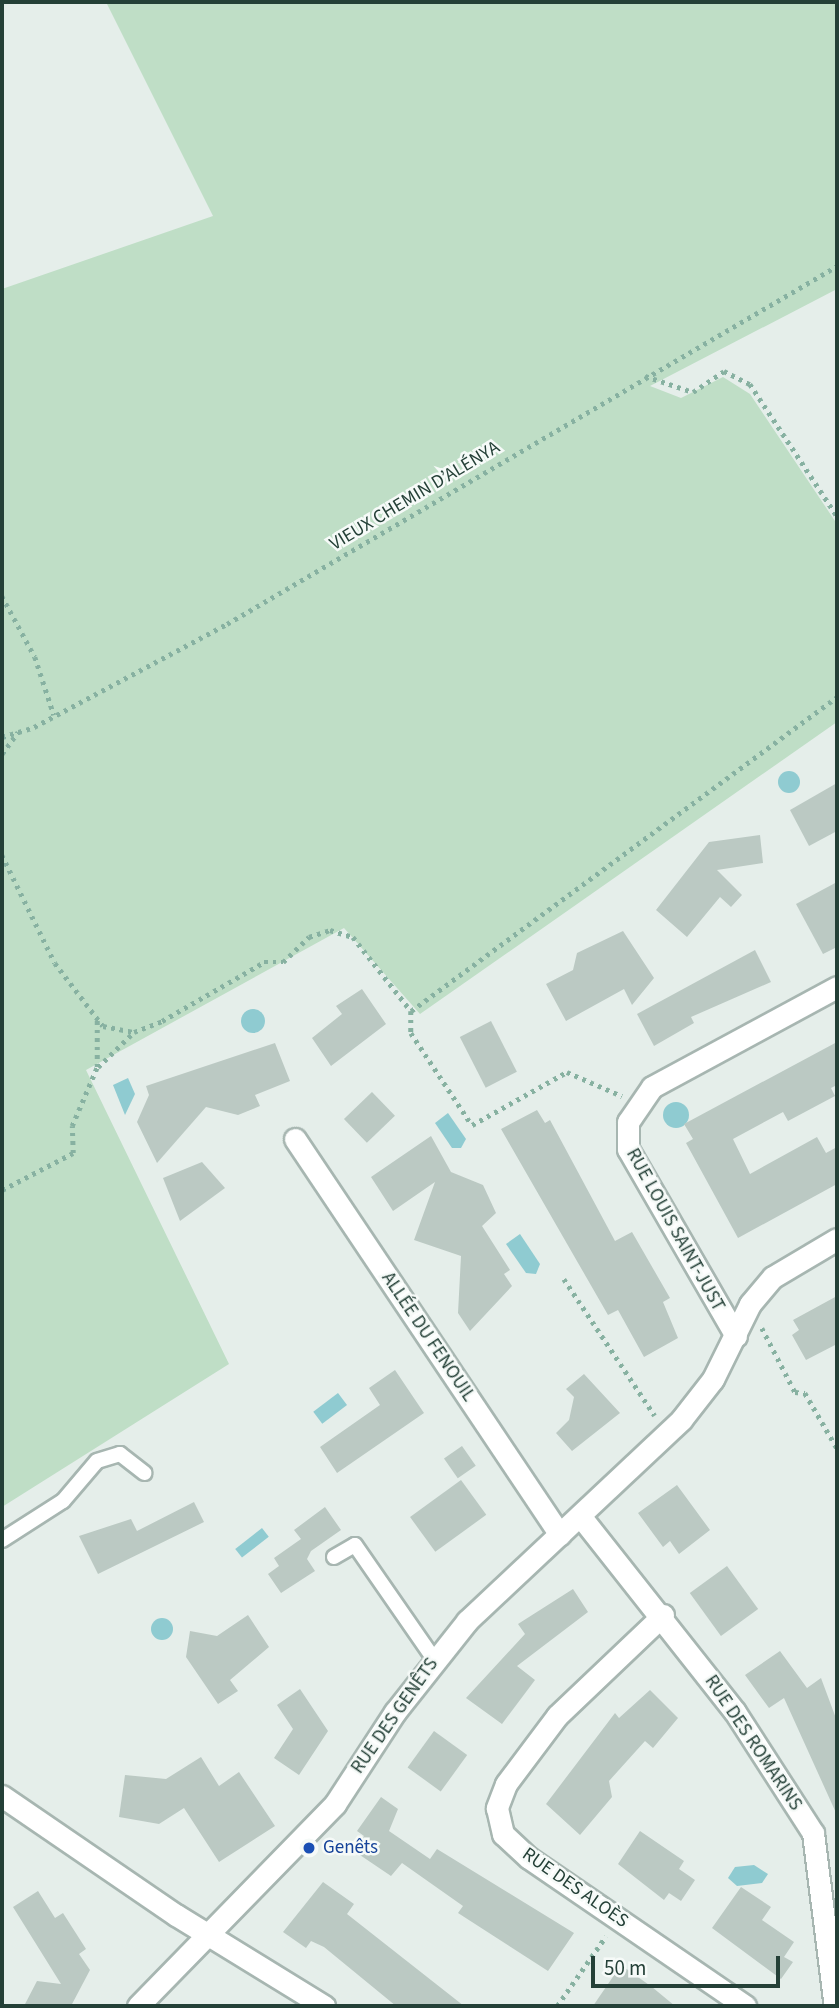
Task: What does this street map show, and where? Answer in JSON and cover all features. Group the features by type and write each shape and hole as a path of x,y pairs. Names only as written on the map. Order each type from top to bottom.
{"street":[{"path":"636,1102 652,1087 837,987"},
{"name":"RUE LOUIS SAINT-JUST","path":"636,1102 628,1122 628,1149 736,1336"},
{"name":"ALLÉE DU FENOUIL","path":"295,1139 560,1535"},
{"name":"RUE DES GENÊTS","path":"138,2006 205,1932 335,1804 433,1659 666,1436 713,1379 750,1304 779,1272 837,1239"},
{"name":"RUE DES ROMARINS","path":"580,1517 663,1615 813,1833 835,2006"},
{"name":"RUE DES ALOÈS","path":"663,1615 557,1716 506,1784 497,1808 503,1835 745,2006"},
{"path":"2,1796 205,1932 324,2006"}],"lane":[{"path":"2,1541 63,1501 97,1461 120,1454 144,1473"},
{"path":"334,1557 355,1545 433,1659"}],"path":[{"name":"VIEUX CHEMIN D’ALÉNYA","path":"2,737 54,715 227,624 644,376 837,266"},
{"path":"644,376 693,393 724,371 750,384 837,516"},
{"path":"2,596 35,657 54,715"},
{"path":"411,1012 837,697"},
{"path":"2,754 18,732"},
{"path":"2,855 55,964 97,1018 134,1032"},
{"path":"2,1190 72,1153 72,1126 97,1068 134,1032 264,962 283,962 309,937 331,930 353,937 411,1012 411,1032 472,1125 567,1072 636,1102"},
{"path":"97,1018 97,1068"},
{"path":"564,1279 666,1436"},
{"path":"750,1304 795,1392 805,1393 837,1448"},
{"path":"557,2006 618,1918"}],"green space":[{"path":"106,2 837,2 837,289 650,386 681,398 723,377 750,394 837,524 837,722 420,1014 344,928 86,1070 229,1364 2,1507 2,289 213,216"}],"water":[{"path":"789,771 797,774 800,782 797,790 789,793 781,790 778,782 781,774"},
{"path":"253,1009 262,1012 265,1021 262,1030 253,1033 244,1030 241,1021 244,1012"},
{"path":"128,1078 135,1094 125,1115 113,1085"},
{"path":"676,1102 685,1106 689,1115 685,1124 676,1128 667,1124 663,1115 667,1106"},
{"path":"448,1113 466,1139 461,1148 452,1148 435,1123"},
{"path":"520,1234 540,1264 536,1274 526,1273 506,1244"},
{"path":"338,1393 347,1405 322,1424 313,1412"},
{"path":"262,1528 269,1537 242,1558 235,1549"},
{"path":"162,1618 170,1621 173,1629 170,1637 162,1640 154,1637 151,1629 154,1621"},
{"path":"754,1865 768,1874 762,1883 737,1886 728,1878 735,1867"}],"building":[{"path":"837,783 837,831 809,846 790,810"},
{"path":"760,835 763,863 717,870 742,895 731,907 720,897 687,937 656,910 709,842"},
{"path":"837,882 837,947 823,954 796,904"},
{"path":"623,931 654,978 632,1005 624,989 566,1021 546,984 573,970 577,953"},
{"path":"755,950 771,982 691,1017 694,1023 654,1046 637,1014"},
{"path":"362,989 386,1024 331,1066 312,1038 342,1014 336,1006"},
{"path":"491,1021 517,1072 486,1088 460,1037"},
{"path":"837,1042 837,1085 831,1088 835,1096 788,1121 783,1112 733,1139 750,1174 817,1137 826,1153 837,1147 837,1184 738,1238 686,1143 693,1139 684,1124"},
{"path":"275,1043 290,1081 255,1095 260,1106 238,1115 206,1107 157,1163 137,1122 149,1095 146,1086"},
{"path":"372,1092 395,1116 367,1143 344,1119"},
{"path":"537,1110 545,1123 550,1120 615,1241 632,1232 670,1298 663,1302 678,1338 644,1357 618,1310 608,1315 501,1129"},
{"path":"431,1136 451,1172 483,1185 496,1213 482,1226 510,1270 504,1274 512,1286 470,1331 458,1313 461,1256 414,1240 435,1182 393,1211 371,1177"},
{"path":"202,1162 225,1188 180,1221 163,1178"},
{"path":"837,1296 837,1344 806,1360 792,1335 799,1330 793,1320"},
{"path":"395,1370 424,1413 337,1473 320,1447 380,1405 369,1388"},
{"path":"584,1374 620,1413 572,1451 556,1433 569,1420 574,1397 566,1389"},
{"path":"462,1446 476,1466 458,1478 444,1459"},
{"path":"461,1480 486,1515 435,1552 410,1517"},
{"path":"677,1485 710,1530 679,1554 670,1541 663,1547 638,1513"},
{"path":"194,1502 204,1522 98,1574 79,1536 131,1519 137,1531"},
{"path":"325,1507 341,1530 311,1551 307,1559 315,1571 281,1593 268,1574 279,1566 274,1558 301,1539 294,1530"},
{"path":"727,1566 758,1609 721,1636 690,1593"},
{"path":"573,1589 588,1612 517,1666 535,1680 502,1724 466,1698 525,1634 518,1624"},
{"path":"248,1615 269,1647 230,1680 238,1691 218,1704 186,1657 190,1631 217,1636"},
{"path":"780,1651 807,1688 821,1678 837,1721 837,1815 784,1698 769,1708 745,1675"},
{"path":"300,1689 328,1731 299,1775 274,1758 293,1729 277,1705"},
{"path":"650,1690 678,1718 653,1748 645,1741 609,1781 612,1797 580,1835 546,1804 615,1713 619,1718"},
{"path":"434,1731 467,1755 441,1792 408,1767"},
{"path":"201,1757 219,1786 239,1772 275,1826 219,1862 184,1808 159,1824 119,1817 125,1775 166,1779"},
{"path":"381,1797 398,1809 389,1831 430,1859 437,1849 574,1933 548,1971 458,1913 463,1906 402,1863 391,1876 354,1851 364,1836 357,1831"},
{"path":"640,1831 684,1861 679,1869 695,1880 681,1901 669,1893 664,1900 618,1864"},
{"path":"323,1882 354,1904 347,1914 464,2006 396,2006 324,1947 311,1941 306,1948 283,1932"},
{"path":"741,1887 771,1907 762,1920 794,1942 784,1957 793,1962 781,1979 712,1928"},
{"path":"38,1891 55,1918 63,1913 86,1949 79,1954 90,1970 71,2006 24,2006 37,1981 61,1984 13,1907"},
{"path":"621,1965 652,1987 675,2006 593,2006"}],"place":[{"name":"Genêts","path":"309,1848"}]}
